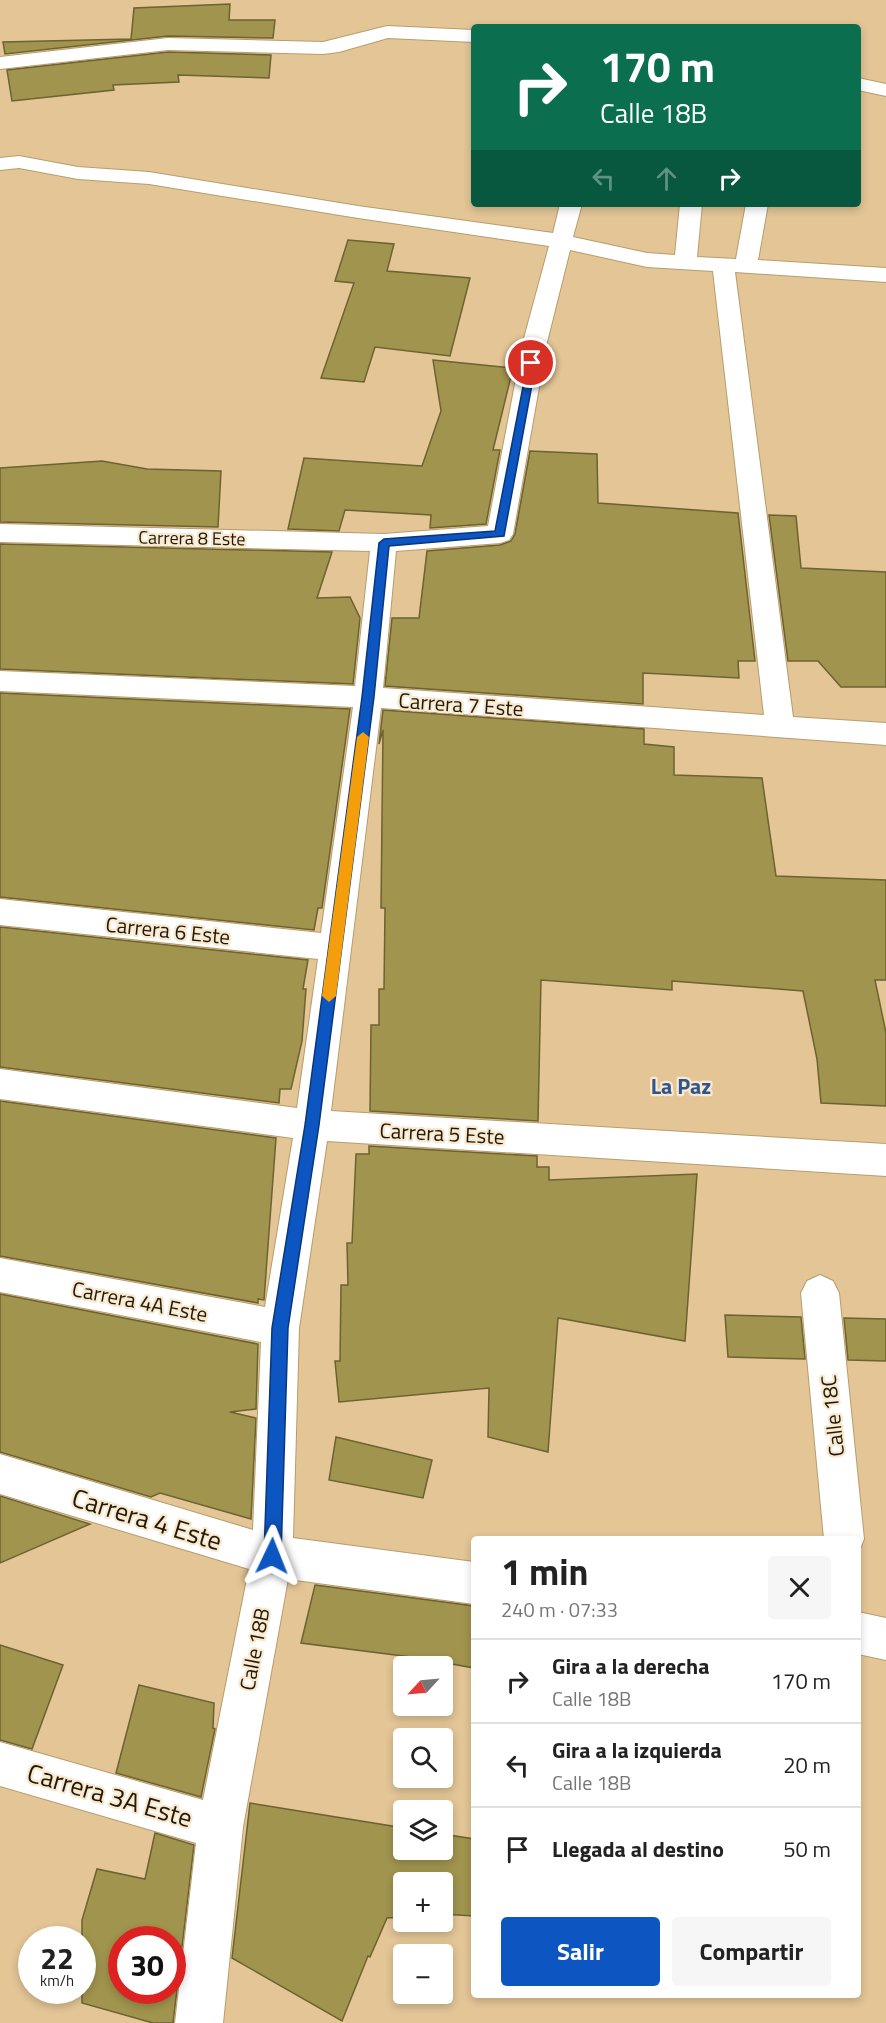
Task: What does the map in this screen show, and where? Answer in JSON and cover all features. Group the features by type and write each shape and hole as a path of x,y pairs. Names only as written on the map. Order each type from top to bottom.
{"street":[{"path":"0,63 168,44 322,48 339,46 387,32 471,36"},
{"path":"861,85 886,90"},
{"path":"0,164 19,162 78,173 148,178 358,212 560,241 646,260 886,275"},
{"path":"384,543 500,534 535,342 570,207"},
{"path":"685,264 691,207"},
{"path":"757,207 734,266 780,728"},
{"name":"Carrera 8 Este","path":"0,533 384,543"},
{"name":"Calle 18B","path":"199,2023 220,1827 272,1556 280,1328 312,1125 368,697 384,543"},
{"name":"Carrera 7 Este","path":"0,681 368,697 886,734"},
{"name":"Carrera 6 Este","path":"0,912 335,948"},
{"name":"Carrera 5 Este","path":"0,1084 312,1125 886,1160"},
{"name":"Carrera 4A Este","path":"0,1275 280,1328"},
{"name":"Calle 18C","path":"820,1293 844,1536"},
{"name":"Carrera 4 Este","path":"0,1474 272,1556 471,1583"},
{"path":"861,1635 886,1639"},
{"name":"Carrera 3A Este","path":"0,1764 220,1827"}],"building":[{"path":"230,4 229,20 275,20 273,38 168,36 5,54 3,42 131,39 134,8"},
{"path":"168,52 271,55 269,78 178,75 179,82 113,85 114,90 12,101 7,70"},
{"path":"348,240 394,244 387,271 470,278 450,356 375,347 364,382 321,378 354,283 335,281"},
{"path":"433,360 513,368 493,450 500,450 486,524 430,528 431,515 345,510 339,531 288,529 304,458 422,466 441,411"},
{"path":"530,451 597,454 598,503 738,513 755,661 738,661 739,678 643,673 643,704 385,686 392,618 419,618 427,551 500,545 511,541 515,534"},
{"path":"102,461 147,469 221,471 218,527 0,522 0,468"},
{"path":"769,515 796,516 801,568 886,572 886,687 841,687 818,661 788,661"},
{"path":"0,544 332,552 317,598 350,597 360,618 353,684 0,669"},
{"path":"0,693 350,709 322,908 318,908 314,930 0,897"},
{"path":"383,710 644,729 644,744 674,747 674,775 762,778 776,876 886,880 886,980 875,980 886,1033 886,1106 821,1103 817,1059 803,991 672,981 672,990 541,980 538,1121 370,1111 371,1025 379,1025 379,989 384,989 385,908 381,908 383,730 379,744"},
{"path":"0,927 308,960 303,989 306,989 302,1041 291,1089 280,1089 279,1103 0,1067"},
{"path":"0,1101 276,1138 264,1300 258,1299 258,1303 0,1256"},
{"path":"369,1146 537,1156 537,1167 549,1167 549,1180 697,1174 685,1341 558,1318 548,1452 488,1437 489,1388 339,1402 335,1361 340,1361 341,1285 348,1285 347,1243 352,1243 356,1154 369,1154"},
{"path":"0,1294 258,1344 256,1409 230,1412 256,1418 251,1519 160,1493 151,1497 0,1452"},
{"path":"725,1315 801,1317 805,1359 728,1357"},
{"path":"844,1318 886,1319 886,1361 848,1360"},
{"path":"336,1437 432,1460 423,1498 329,1480"},
{"path":"0,1496 90,1524 0,1563"},
{"path":"315,1585 471,1606 471,1667 453,1664 453,1656 403,1656 301,1643"},
{"path":"0,1645 63,1665 32,1749 0,1740"},
{"path":"139,1685 214,1703 213,1728 215,1729 201,1797 116,1773"},
{"path":"250,1803 393,1826 393,1860 453,1860 453,1836 471,1839 471,1916 453,1915 453,1872 393,1872 393,1918 387,1918 370,1957 368,1956 342,2021 232,1958"},
{"path":"155,1833 194,1845 184,1926 108,1926 108,2004 175,2004 173,2023 153,2023 86,2004 96,2004 96,1926 82,1926 82,1920 97,1869 145,1879"}],"slow traffic":[{"path":"329,996 363,737"}],"district":[{"name":"La Paz","path":"681,1086"}],"route":[{"path":"272,1556 280,1328 312,1125 368,697 384,543 425,538 500,534 531,363"}]}
